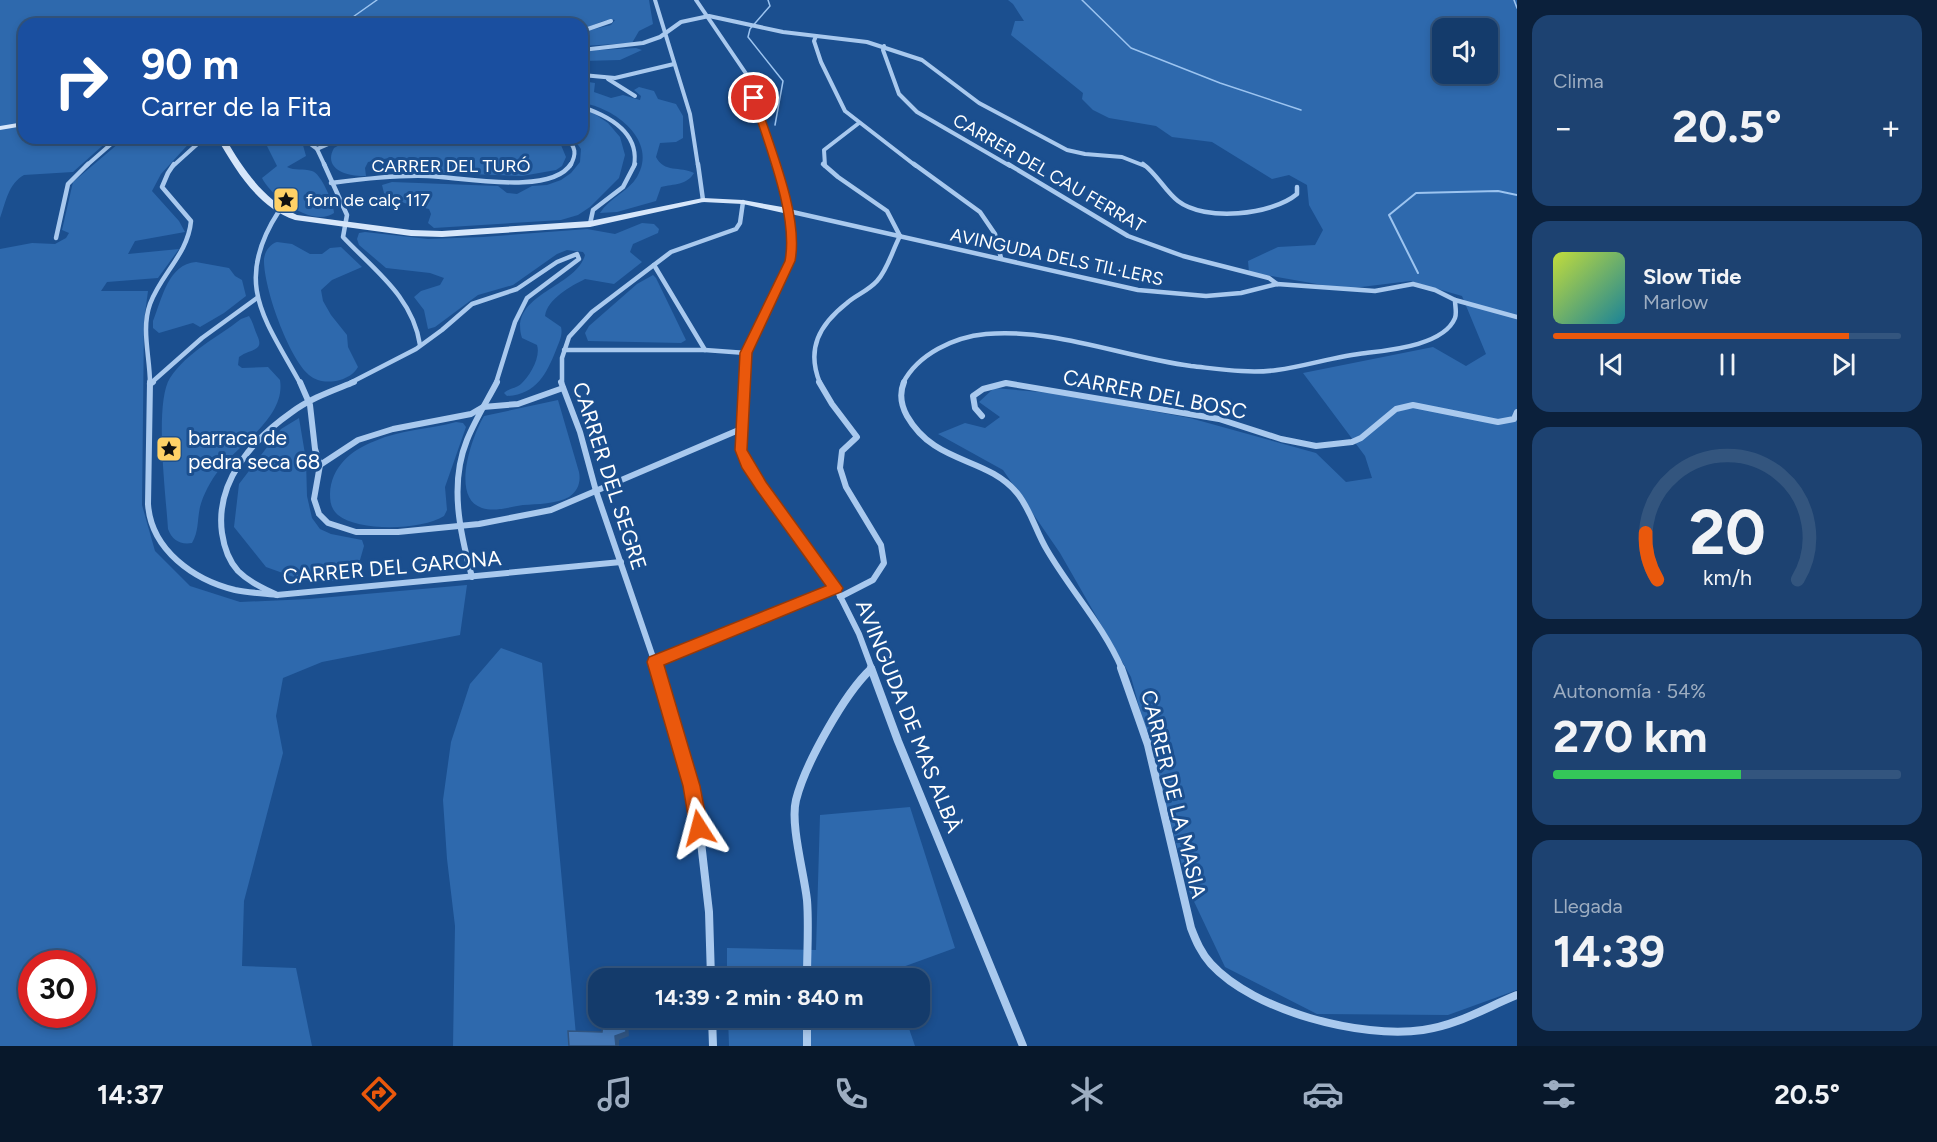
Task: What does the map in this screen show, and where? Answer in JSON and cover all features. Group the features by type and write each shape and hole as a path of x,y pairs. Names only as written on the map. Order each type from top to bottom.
{"street":[{"path":"655,0 690,114 704,200"},
{"name":"AVINGUDA DE MAS ALBÀ","path":"696,0 710,16 747,75 788,211 793,245 790,261 746,353 741,450 749,468 836,588 860,634 871,669 1023,1046"},
{"path":"588,49 643,44 665,34 681,22 710,16 756,26 884,46 922,60 979,103 1066,150 1080,154 1121,157 1139,162 1148,167 1177,200 1199,211 1232,212 1280,206 1297,194 1297,187"},
{"path":"588,29 611,21"},
{"path":"816,36 814,42 828,80 845,111 980,212 995,234 1001,258"},
{"name":"CARRER DEL CAU FERRAT","path":"884,46 883,50 899,94 917,112 937,125 972,143 1128,236 1183,256 1269,278 1277,284"},
{"path":"588,76 607,79 674,64"},
{"path":"607,79 634,96"},
{"path":"588,110 619,123 630,137 635,154 634,166 627,183 597,205 593,210 590,224"},
{"path":"840,597 876,578 881,570 882,550 838,467 842,449 857,437 821,387 813,370 814,347 826,322 844,304 872,287 880,278 900,236 893,219 883,208 838,178 823,164 824,150 859,123"},
{"path":"0,128 18,125"},
{"path":"56,238 68,184 111,144"},
{"name":"CARRER DEL GARONA","path":"198,144 168,172 163,181 162,188 191,221 191,231 186,247 156,289 149,306 146,324 150,384 146,421 148,510 155,531 172,556 192,571 236,590 277,595 621,562"},
{"path":"225,144 257,191 279,212 295,217 411,233 442,234 610,222 676,204 704,200 743,202 788,211"},
{"path":"312,144 317,149 347,215 343,237 396,291 418,326 420,345"},
{"path":"317,149 328,144"},
{"name":"CARRER DEL TURÓ","path":"331,183 407,176 492,182 548,178 566,170 575,159 575,149 571,144"},
{"name":"CARRER DEL SEGRE","path":"711,968 709,912 697,807 655,662 596,491 580,432 560,379 564,350 569,337 592,312 671,252 736,229 740,223 743,202"},
{"name":"AVINGUDA DELS TIL·LERS","path":"788,211 1001,258 1110,286 1156,294 1222,296 1259,290 1277,284 1367,291 1413,284 1435,290 1455,300"},
{"path":"279,212 262,236 255,262 257,298 274,340 309,400 314,454 320,465"},
{"path":"277,595 251,583 234,568 222,538 219,508 227,485 250,450 269,431 309,400 384,368 439,333 473,303 488,296 520,288 567,255 578,255 579,259 532,293 519,311 501,375 466,441 456,491 459,525 472,577"},
{"path":"654,265 705,350"},
{"path":"520,288 532,293"},
{"path":"150,384 202,338 257,298"},
{"path":"1455,300 1517,317"},
{"name":"CARRER DE LA MASIA","path":"1455,300 1458,315 1452,324 1418,345 1343,356 1289,369 1264,371 1158,361 1060,339 1002,333 976,336 947,344 929,354 909,374 899,391 902,406 910,423 925,439 948,456 992,474 1010,486 1025,505 1048,552 1109,641 1127,677 1143,729 1194,937 1209,962 1222,974 1274,1005 1310,1019 1382,1034 1431,1028 1465,1020 1517,995"},
{"path":"564,350 705,350 746,353"},
{"name":"CARRER DEL BOSC","path":"982,416 974,406 972,399 974,394 980,389 1006,382 1219,419 1281,439 1316,446 1352,442 1403,406 1423,405 1498,422 1514,419 1517,412"},
{"path":"563,388 518,404 483,407 471,414 393,429 358,440 320,465 314,499 319,514 328,523 340,529 357,532 398,532 479,524 551,510 741,429"},
{"path":"655,662 836,588"},
{"path":"807,968 807,902 795,815 796,800 817,749 860,679 871,669"},
{"path":"712,1028 713,1046"},
{"path":"807,1028 807,1046"}],"shaded area":[{"path":"0,0 649,0 653,24 639,31 632,43 588,46 588,31 611,25 615,20 603,21 588,27 588,18 18,18 18,144 104,144 73,172 24,175 14,183 0,218"},
{"path":"1008,0 1517,0 1517,990 1448,1015 1317,1014 1225,967 1189,891 1131,677 1060,553 1003,470 938,434 965,423 985,428 1000,417 979,402 994,388 1052,393 1190,418 1316,453 1346,482 1372,478 1365,456 1303,373 1433,347 1466,366 1486,354 1462,296 1410,281 1345,289 1249,272 1248,261 1278,247 1315,245 1323,230 1309,205 1307,185 1289,175 1272,179 1212,142 1172,137 1156,126 1109,118 1093,110 1082,99 1083,93 1011,35 1015,21 1024,21"},
{"path":"636,48 642,50 620,60 588,61 588,51"},
{"path":"588,82 595,83 594,92 611,98 623,95 640,100 641,96 634,90 639,87 654,91 658,99 676,104 683,116 683,138 676,142 660,143 656,157 663,165 694,173 688,180 661,187 656,201 617,212 600,213 637,177 642,164 642,151 638,139 630,128 607,111 588,104"},
{"path":"588,111 592,112 608,123 620,137 625,155 619,178 590,207 578,215 561,220 434,228 428,223 431,214 429,209 396,201 384,193 382,185 392,182 498,186 507,193 517,194 532,186 547,185 561,180 571,173 580,162 581,149 577,144 588,144"},
{"path":"118,144 188,144 161,174 152,191 179,221 185,232 135,241 128,254 179,249 158,278 107,282 101,291 148,291 144,321 142,505 155,551 190,586 240,602 309,599 467,585 460,635 322,662 283,678 276,716 283,753 244,901 242,966 296,968 312,1046 0,1046 0,249 32,243 55,244 66,238 69,233 62,230 73,182"},
{"path":"266,144 303,144 306,156 287,167 316,173 326,189 334,213 325,217 304,214 274,194 262,178 277,166"},
{"path":"341,144 410,146 413,144 560,144 566,157 562,166 556,170 522,176 412,172 407,169 403,159 389,158 368,162 365,168 366,176 359,176 339,171 334,167 331,156 334,148"},
{"path":"642,223 654,224 659,229 658,233 633,244 630,252 642,262 614,284 585,279 555,299 545,316 561,327 561,333 549,367 539,381 526,392 507,396 504,393 519,386 528,376 537,355 537,345 522,338 520,323 525,311 533,301 569,276 579,266 585,255 583,252 567,250 557,254 513,285 478,295 435,327 428,329 424,310 414,297 421,291 440,285 444,278 430,273 386,268 359,245 357,239 359,233 365,232 428,239 587,229 615,234"},
{"path":"277,242 292,244 310,254 322,254 330,248 341,247 362,267 332,280 321,290 323,301 331,315 347,335 348,347 358,367 348,377 323,381 309,375 301,366 285,338 272,303 264,259 270,246"},
{"path":"196,262 229,268 235,276 242,280 246,296 224,313 200,327 193,323 159,333 153,328 153,321 167,284 179,269 186,264"},
{"path":"653,275 686,340 681,343 588,341 585,333 589,326 637,284"},
{"path":"249,316 259,344 256,349 239,357 238,365 242,368 268,367 280,380 280,393 269,418 228,460 210,483 201,502 197,530 192,543 180,542 174,539 168,529 162,451 165,390 170,378 185,360 241,319"},
{"path":"558,400 579,472 580,479 575,492 559,501 497,509 482,508 472,502 465,480 466,466 474,437 484,416"},
{"path":"299,418 306,460 307,496 312,518 320,529 331,534 362,540 364,546 355,575 348,581 305,581 266,567 234,527 239,484 281,429"},
{"path":"456,422 463,423 466,427 445,487 447,510 444,516 421,524 391,527 360,524 338,515 334,510 330,494 334,476 344,461 358,449 384,437"},
{"path":"501,648 542,663 577,1046 453,1046 455,926 443,800 451,742 470,684"},
{"path":"910,807 955,948 900,968 727,968 727,948 816,950 820,815"},
{"path":"728,1028 909,1028 915,1046 729,1046"}],"building":[{"path":"603,1028 626,1028 626,1032 615,1036 616,1046 569,1046 568,1031 602,1032"}],"waterway":[{"path":"352,18 377,0"},
{"path":"768,0 770,6 750,29 748,37 783,81 775,125"},
{"path":"1082,0 1131,48 1220,83 1301,110"},
{"path":"1514,0 1517,8"},
{"path":"1418,273 1389,215 1416,193 1498,191 1517,195"}],"place":[{"name":"forn de calç 117","path":"286,200"},
{"name":"barraca de pedra seca 68","path":"169,449"}],"route":[{"path":"699,828 692,786 655,662 836,588 761,486 741,450 746,353 790,261 793,245 788,211 754,98"}]}
